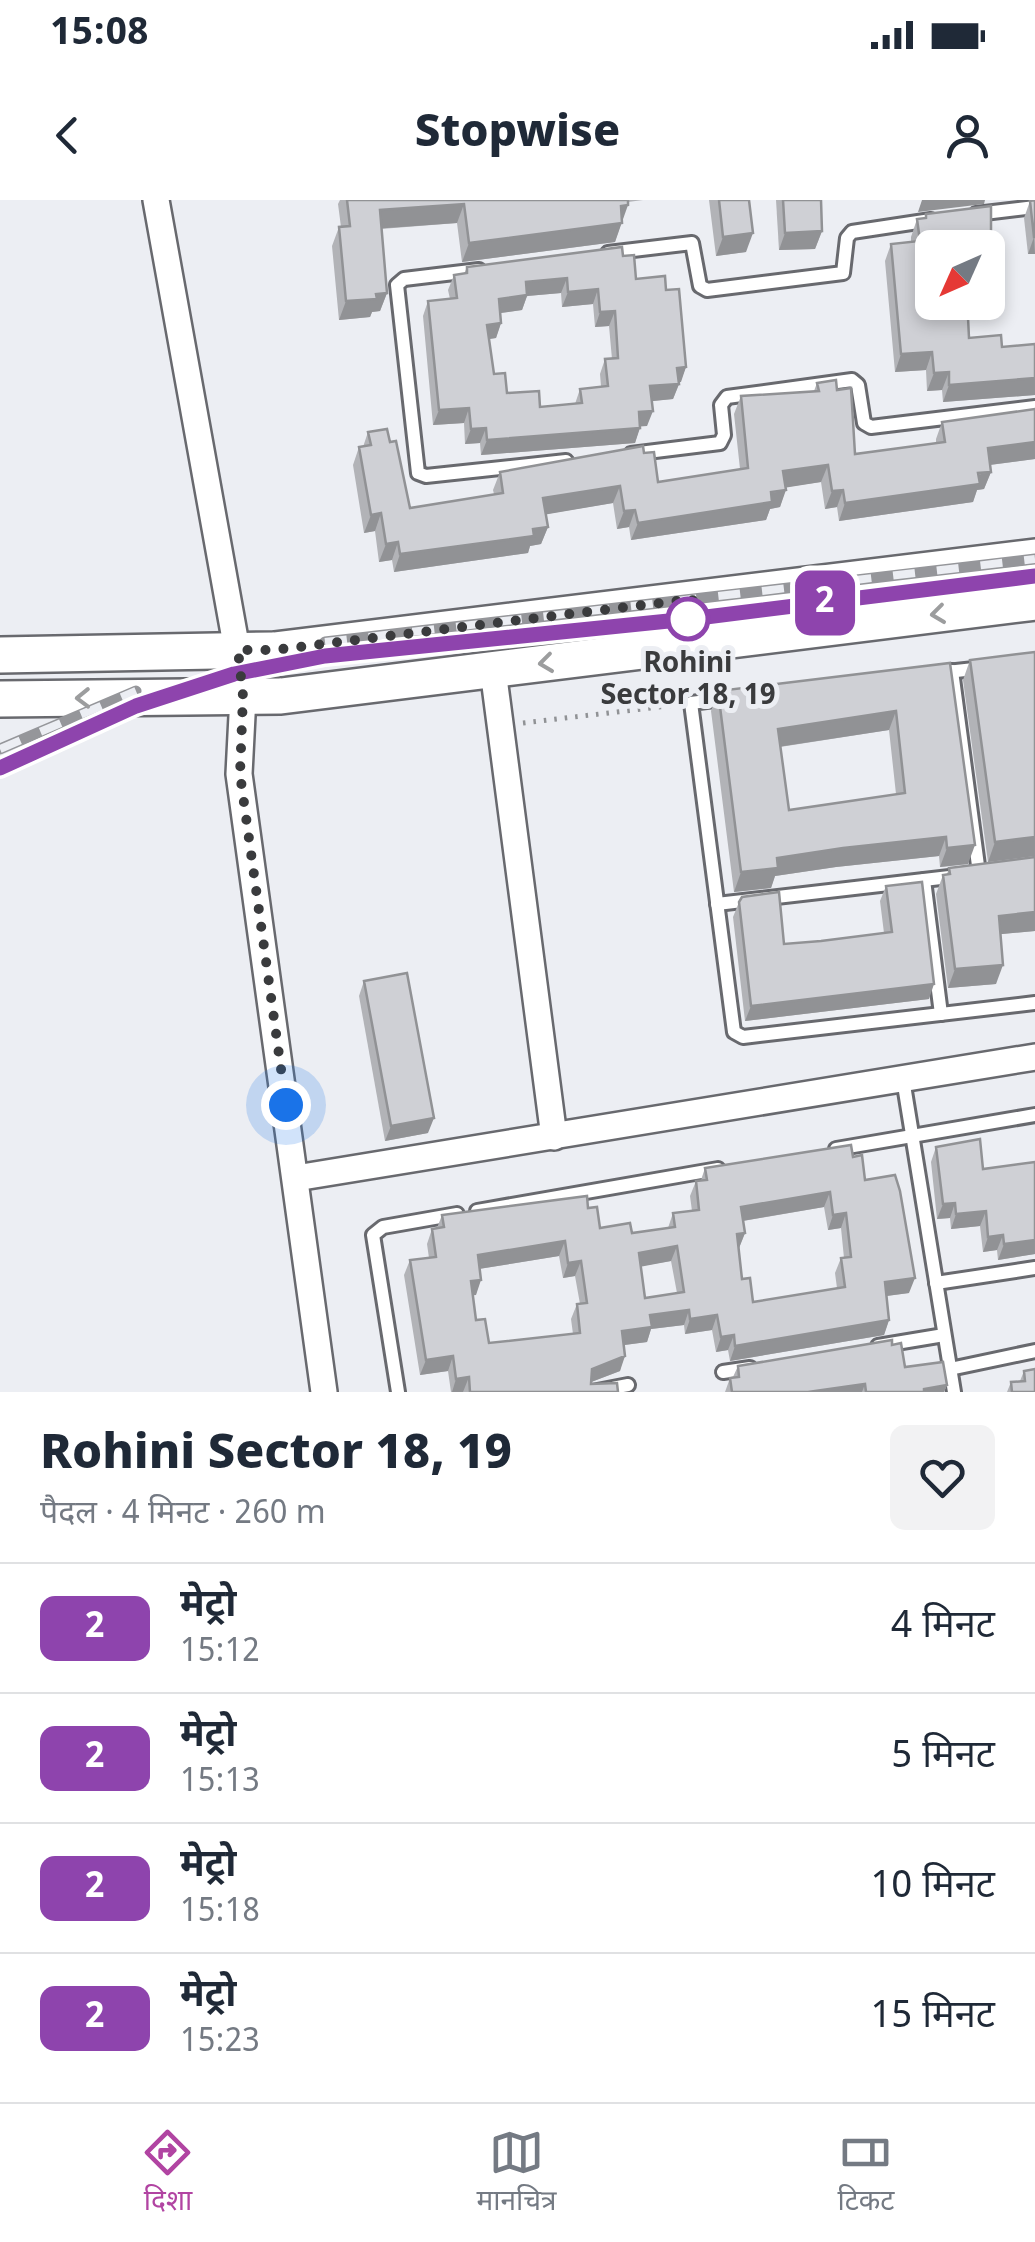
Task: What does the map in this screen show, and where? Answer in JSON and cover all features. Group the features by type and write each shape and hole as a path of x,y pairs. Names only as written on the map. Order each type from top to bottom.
{"street":[{"path":"156,200 238,650 243,696 240,774 324,1392"},
{"path":"0,655 274,650 1035,557"},
{"path":"0,699 281,696 1035,602"},
{"path":"492,670 554,1137"},
{"path":"296,1178 1035,1057"}],"lane":[{"path":"963,216 1035,206"},
{"path":"594,255 692,243 700,286 707,290 844,273 847,238 852,232 945,218"},
{"path":"499,267 404,279 397,285 418,472 426,476 580,460"},
{"path":"619,455 720,443 724,435 721,405 727,397 852,380 858,385 868,427 1035,407"},
{"path":"915,676 1002,666"},
{"path":"952,672 978,873"},
{"path":"748,696 692,703 732,1027 738,1036 1035,1003"},
{"path":"717,904 997,871"},
{"path":"924,880 941,1014"},
{"path":"903,1079 954,1392"},
{"path":"814,1153 1035,1115"},
{"path":"398,1392 372,1240 376,1230 736,1166"},
{"path":"936,1283 1035,1268"},
{"path":"870,1347 944,1335"},
{"path":"950,1370 1035,1351"},
{"path":"722,1372 760,1366"},
{"path":"592,1392 628,1385"}],"path":[{"path":"500,726 692,703"}],"building":[{"path":"347,200 628,200 628,205 621,206 622,223 469,243 464,204 380,210 387,293 376,294 377,299 346,301 339,227 350,226"},
{"path":"719,200 749,200 753,233 723,237"},
{"path":"783,200 821,200 822,231 785,233"},
{"path":"1035,200 1035,237 1034,237 1030,201"},
{"path":"991,206 991,230 918,230 917,219 926,218 926,214"},
{"path":"915,242 915,320 968,320 969,338 1001,335 1002,347 1035,344 1035,378 949,385 949,372 934,373 932,352 901,354 891,244"},
{"path":"622,247 623,256 634,255 636,279 665,276 666,290 679,289 686,367 677,368 679,384 650,386 653,411 639,412 640,428 487,440 486,428 471,429 469,408 439,410 428,301 457,298 454,275 467,273 467,267","holes":["567,278 568,292 598,289 600,312 615,311 618,358 605,359 608,386 580,389 582,403 540,407 539,391 507,393 505,373 494,374 487,325 501,323 499,299 527,295 526,282"]},
{"path":"836,380 837,390 851,388 855,454 945,442 942,422 1035,409 1035,442 988,448 991,472 978,473 980,484 845,503 843,490 832,491 828,465 783,471 786,490 771,492 772,502 638,523 635,510 624,511 620,486 543,498 548,527 533,529 534,536 400,554 398,542 386,544 381,513 371,515 359,447 371,445 368,432 387,429 390,442 396,441 410,508 503,493 500,472 643,446 644,453 654,452 658,482 748,468 741,396 819,391 817,383"},
{"path":"1035,652 1035,837 995,842 970,660"},
{"path":"950,663 975,845 947,848 946,837 843,848 777,858 778,868 741,872 718,691","holes":["896,711 905,793 789,810 778,729"]},
{"path":"1035,857 1035,912 999,916 1003,965 955,969 943,875 950,874 949,868"},
{"path":"922,882 934,984 751,1006 739,902 742,897 779,892 784,944 821,941 892,932 886,886"},
{"path":"407,973 434,1118 391,1126 364,981"},
{"path":"980,1139 983,1169 1035,1162 1035,1240 1004,1244 1003,1235 988,1237 986,1211 956,1214 955,1203 943,1204 936,1147"},
{"path":"851,1145 853,1157 862,1155 865,1180 895,1175 915,1278 885,1282 889,1320 735,1346 734,1335 721,1337 717,1315 690,1319 689,1310 650,1315 652,1327 622,1331 625,1356 592,1369 591,1384 617,1383 618,1392 470,1392 469,1377 456,1379 453,1356 426,1360 410,1260 436,1257 432,1229 444,1227 442,1215 587,1196 588,1208 597,1207 600,1228 630,1223 632,1233 675,1227 673,1213 699,1210 696,1181 707,1180 705,1168","holes":["830,1192 833,1215 846,1213 851,1257 841,1258 845,1287 753,1302 750,1278 742,1279 737,1234 745,1233 741,1207","565,1241 568,1263 581,1261 587,1303 577,1304 580,1333 489,1343 485,1319 476,1320 471,1281 481,1280 478,1255","677,1246 684,1292 645,1298 639,1253"]},
{"path":"892,1340 892,1345 901,1343 905,1367 943,1362 947,1385 924,1392 866,1392 865,1384 808,1392 732,1392 730,1378 739,1377 738,1366"},
{"path":"1035,1369 1035,1392 1012,1392 1011,1382 1025,1381 1024,1371"}],"railway":[{"path":"325,642 1035,559"},
{"path":"0,768 136,706 234,674 325,656 698,619 1035,576"},
{"path":"0,749 136,691"}],"metro line":[{"name":"2","path":"0,768 44,744 136,706 234,674 325,656 698,618 1035,576"}],"place":[{"name":"Rohini Sector 18, 19","path":"688,619"}],"route":[{"path":"286,1105 240,774 243,696 238,650 274,650 693,599 688,619"}]}
